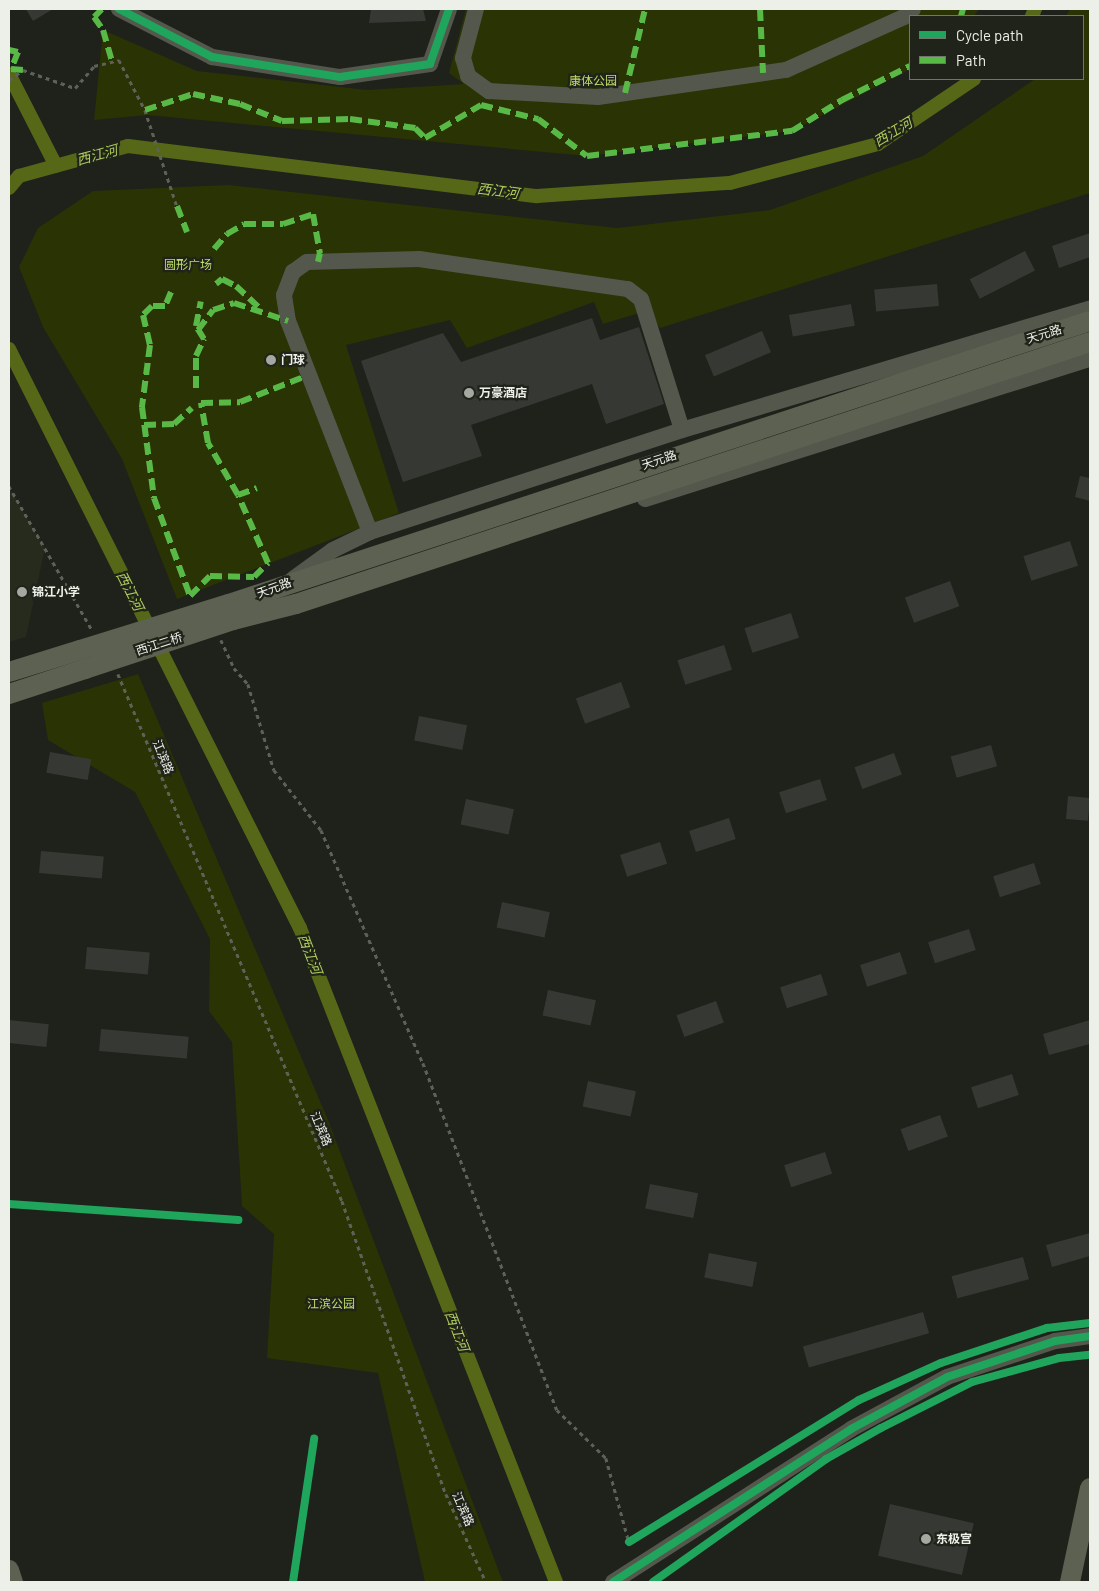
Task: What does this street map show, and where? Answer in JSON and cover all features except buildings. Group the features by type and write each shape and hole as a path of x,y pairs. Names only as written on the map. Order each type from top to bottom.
{"main road":[{"name":"天元路","path":"231,612 289,582 1090,321"},
{"name":"天元路","path":"231,612 296,604 1090,342"},
{"name":"西江二桥","path":"83,660 231,612"},
{"path":"9,672 83,660"},
{"path":"11,693 83,660"},
{"path":"1070,1582 1090,1488"},
{"path":"9,1570 13,1582"}],"street":[{"path":"119,9 212,57 340,77 430,64 449,9"},
{"path":"476,9 463,58 468,76 489,90 598,97 786,70 904,17 913,9"},
{"path":"370,532 288,321 284,295 293,272 307,262 419,259 628,289 642,299 682,430"},
{"path":"289,582 333,550 370,532 682,430 1090,308"},
{"path":"296,604 346,595 1090,359"},
{"path":"614,1582 851,1429 947,1378 1054,1341 1090,1336"}],"path":[{"path":"9,80 23,70 75,88 94,66 119,60 148,115 177,206"},
{"path":"9,486 98,640"},
{"path":"215,632 248,684 274,770 320,830 423,1063 557,1410 606,1458 629,1542 637,1537"}],"shaded area":[{"name":"锦江小学","path":"9,487 45,548 26,637 9,642"}],"green space":[{"name":"康体公园","path":"466,9 979,9 975,15 909,15 909,70 792,131 587,156 147,115 94,120 103,30 197,71 367,90 464,84 449,73"},
{"name":"圆形广场","path":"1070,9 1090,9 1090,193 660,328 646,311 603,324 594,302 467,348 450,320 346,345 399,513 177,599 122,459 43,327 19,267 38,228 93,191 228,185 617,228 770,210 923,156 1034,80 1084,80 1084,15 1067,15"},
{"name":"江滨公园","path":"138,674 328,1120 503,1582 425,1582 378,1373 267,1358 274,1234 242,1206 232,1042 209,1011 210,939 135,792 48,740 42,703"}],"waterway":[{"name":"西江河","path":"1032,15 1035,9"},
{"path":"9,74 56,166"},
{"name":"西江河","path":"9,188 19,176 128,146 537,196 730,183 878,144 973,80"},
{"name":"西江河","path":"9,349 300,928 556,1582"}],"marked path":[{"path":"102,9 94,17 103,30 112,62"},
{"path":"625,93 645,9"},
{"path":"760,9 763,73"},
{"path":"961,15 963,9"},
{"path":"9,50 18,52 11,69 23,70"},
{"path":"145,110 193,94 240,104 282,121 350,119 415,128 425,138 481,105 538,119 587,156 792,131 842,100 909,66"},
{"path":"177,206 187,232"},
{"path":"214,249 227,234 244,224 283,224 313,214 320,253 318,262"},
{"path":"216,284 222,279 236,286 261,309"},
{"path":"171,292 165,306 152,306 143,315 150,345 142,407 154,498 190,596 210,576 254,577 268,563 238,495 208,443 201,403 240,402 306,376"},
{"path":"196,388 196,356 204,339 196,326 201,301"},
{"path":"198,330 213,310 234,303 288,321"},
{"path":"144,425 174,424 192,408"},
{"path":"238,495 257,488"}],"cycle path":[{"path":"119,9 212,57 340,77 430,64 449,9"},
{"path":"9,1204 238,1220"},
{"path":"629,1542 859,1400 941,1363 1047,1328 1090,1323"},
{"path":"613,1582 851,1429 947,1377 1055,1341 1090,1336"},
{"path":"653,1582 826,1459 881,1428 972,1382 1059,1358 1090,1355"},
{"path":"293,1582 314,1439"}],"place":[{"name":"门球","path":"271,360"},
{"name":"万豪酒店","path":"469,393"},
{"name":"锦江小学","path":"22,592"},
{"name":"东极宫","path":"926,1539"}]}
